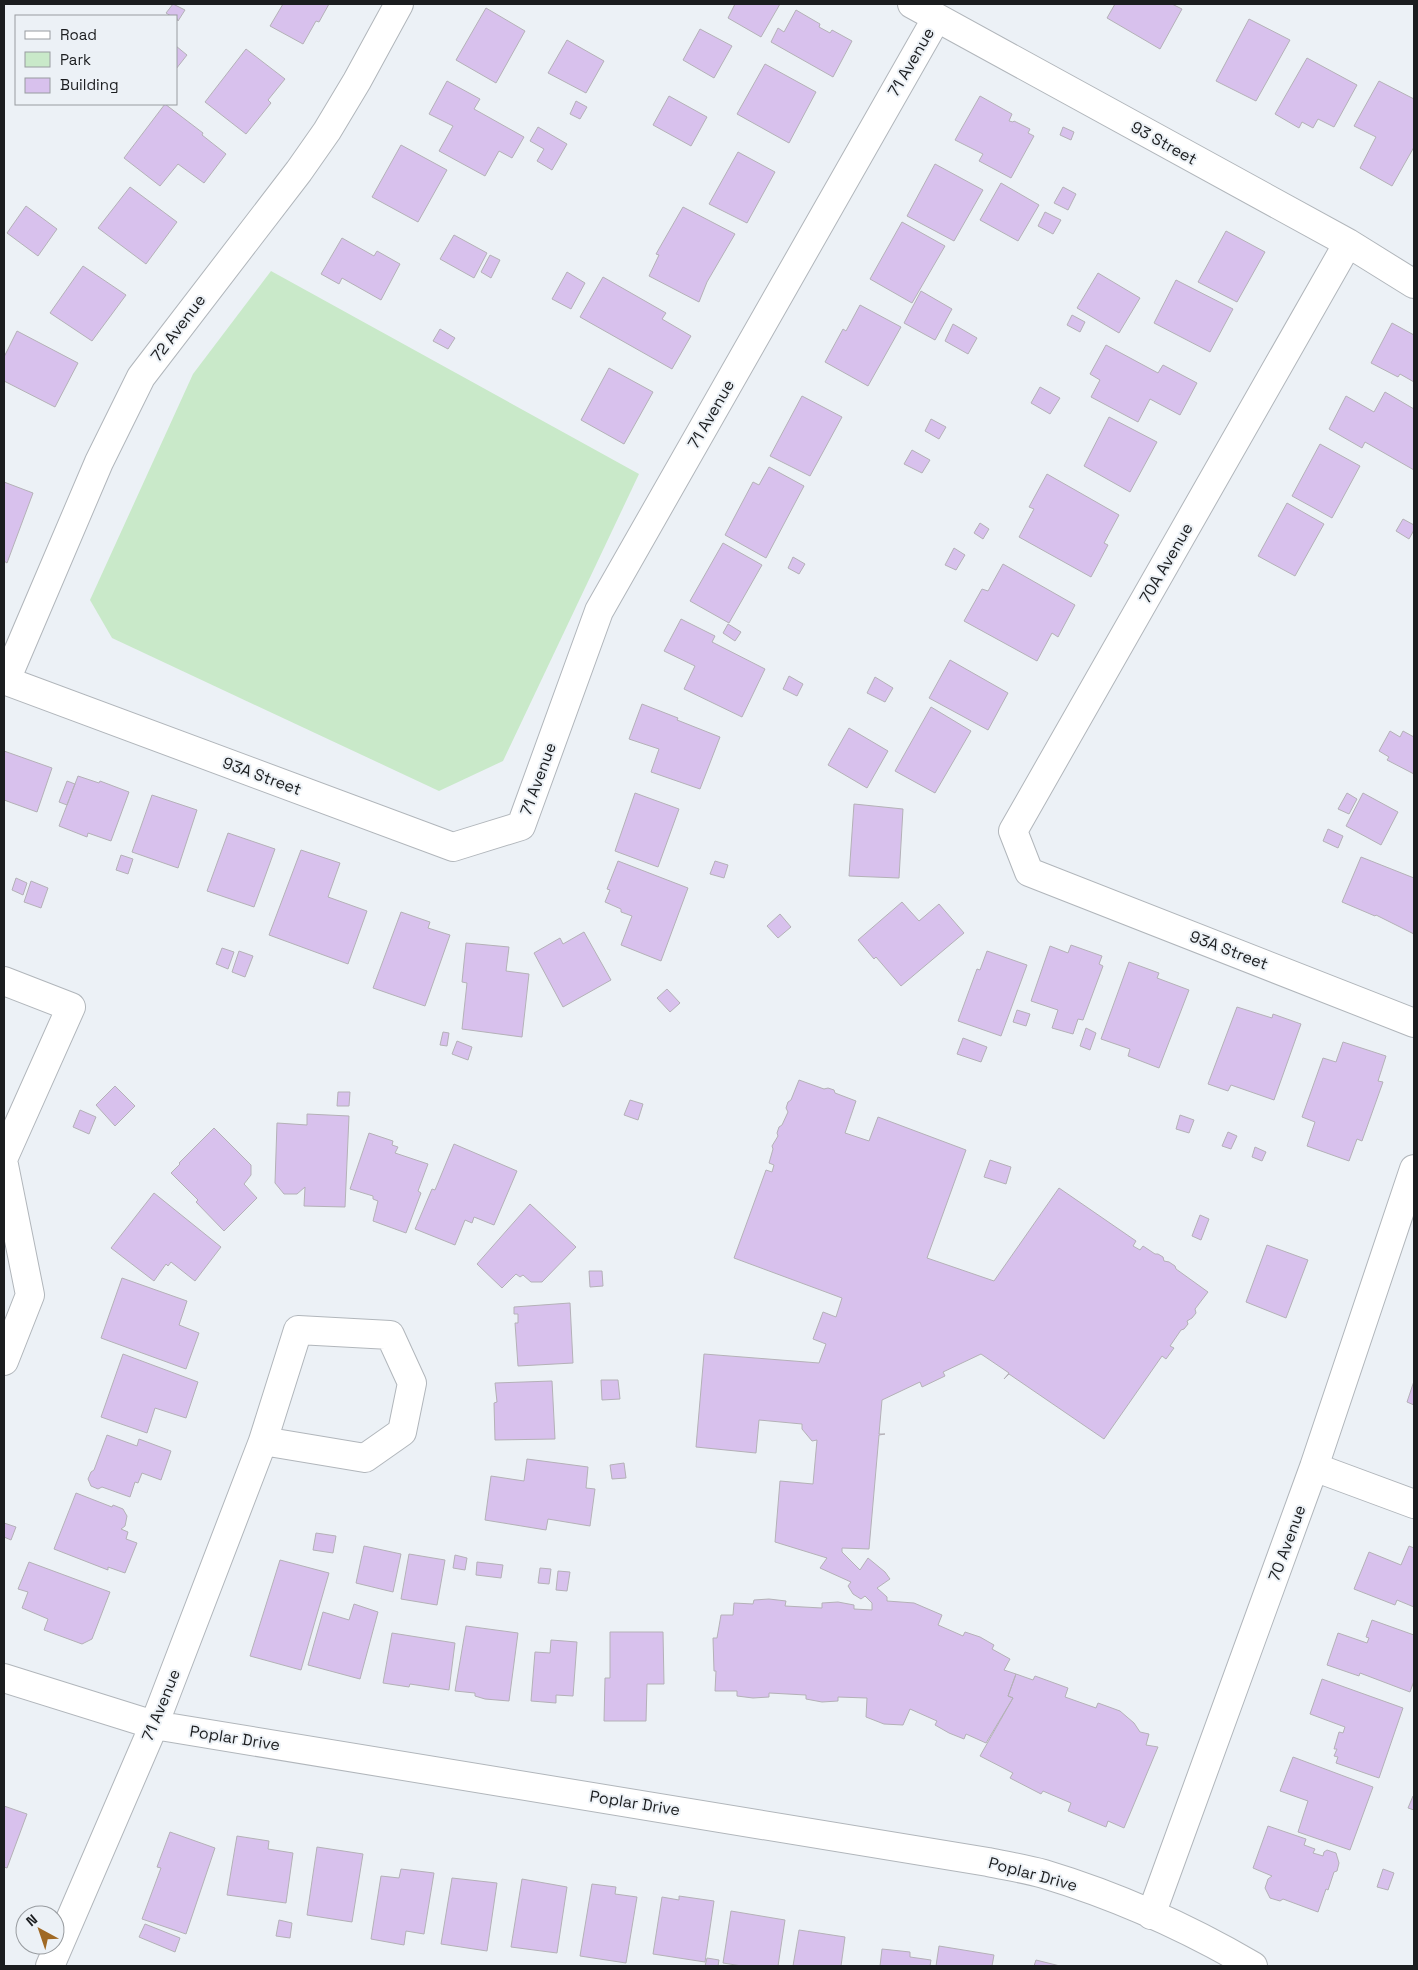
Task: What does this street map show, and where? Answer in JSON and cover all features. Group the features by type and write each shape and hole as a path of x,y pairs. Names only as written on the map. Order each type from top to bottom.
{"street":[{"name":"72 Avenue","path":"5,680 98,462 142,378 316,147 357,81 399,4"},
{"name":"93 Street","path":"912,4 936,19 1348,243 1414,284"},
{"name":"71 Avenue","path":"521,826 598,611 936,19"},
{"name":"70A Avenue","path":"1044,878 1029,872 1013,832 1348,243"},
{"name":"93A Street","path":"5,680 453,847 521,826"},
{"name":"93A Street","path":"1044,878 1414,1023"},
{"path":"4,981 71,1007 4,1157"},
{"path":"4,1165 30,1295 4,1361"},
{"name":"70 Avenue","path":"1151,1914 1314,1467 1414,1169"},
{"name":"71 Avenue","path":"50,1966 154,1725 263,1441 298,1330 390,1335 412,1383 402,1432 365,1458 263,1441"},
{"path":"1314,1467 1414,1504"},
{"name":"Poplar Drive","path":"4,1678 154,1725 988,1862 1042,1874 1092,1889 1151,1914 1213,1943 1253,1966"}],"green space":[{"path":"271,271 639,474 503,761 439,791 112,638 90,600 193,374"}],"building":[{"path":"173,4 185,10 178,21 178,15 166,13"},
{"path":"283,4 329,4 319,22 316,21 303,44 270,26"},
{"path":"735,4 780,4 761,37 728,18"},
{"path":"1115,4 1172,4 1182,9 1160,49 1107,18"},
{"path":"486,8 525,31 496,83 456,60"},
{"path":"796,10 820,24 819,27 830,33 832,30 852,41 833,77 771,42 778,28 784,32"},
{"path":"1249,19 1290,40 1256,101 1216,81"},
{"path":"700,29 732,46 714,78 683,60"},
{"path":"567,40 604,61 586,93 548,73"},
{"path":"178,48 187,55 178,66"},
{"path":"246,49 285,79 268,100 271,103 246,134 205,102"},
{"path":"1307,58 1357,85 1334,127 1318,119 1313,128 1302,122 1299,128 1275,114"},
{"path":"765,64 816,92 789,143 737,114"},
{"path":"447,81 480,99 474,109 524,137 512,158 499,151 485,176 439,151 453,126 429,114"},
{"path":"1379,81 1414,99 1414,147 1392,186 1360,168 1376,137 1354,126"},
{"path":"669,96 707,117 691,146 653,125"},
{"path":"980,96 1012,114 1009,121 1014,121 1030,129 1028,133 1034,136 1011,178 979,161 983,154 955,140"},
{"path":"576,101 587,107 580,119 570,114"},
{"path":"164,105 203,133 202,135 226,154 204,183 178,164 160,186 124,158"},
{"path":"538,127 567,144 552,170 537,161 544,149 530,141"},
{"path":"1063,127 1074,132 1071,140 1060,135"},
{"path":"401,145 447,170 418,222 372,197"},
{"path":"738,152 775,172 747,223 709,204"},
{"path":"935,164 983,190 954,241 907,216"},
{"path":"1001,183 1039,205 1018,241 980,220"},
{"path":"130,187 177,222 146,264 98,228"},
{"path":"1063,187 1076,194 1068,210 1054,203"},
{"path":"26,206 57,229 38,256 7,233"},
{"path":"683,207 735,234 707,282 699,302 649,276 659,255 656,254"},
{"path":"1045,212 1061,220 1053,234 1038,226"},
{"path":"902,222 945,246 912,303 870,279"},
{"path":"1226,231 1265,252 1237,302 1198,282"},
{"path":"454,235 487,253 474,278 440,259"},
{"path":"342,238 374,256 377,251 400,264 381,300 342,278 339,284 321,274"},
{"path":"490,255 500,260 491,278 481,272"},
{"path":"83,266 126,295 92,341 50,313"},
{"path":"567,272 585,283 571,309 552,299"},
{"path":"1098,273 1140,298 1119,333 1077,308"},
{"path":"603,277 666,313 662,319 691,336 672,369 580,317"},
{"path":"1176,280 1233,309 1210,352 1154,323"},
{"path":"921,291 952,309 935,340 904,323"},
{"path":"860,305 901,327 868,386 825,362 843,329 846,331"},
{"path":"1072,315 1085,322 1080,332 1067,325"},
{"path":"1392,323 1414,335 1414,382 1400,374 1398,377 1371,363"},
{"path":"953,324 977,338 968,354 945,341"},
{"path":"440,329 455,338 448,349 433,341"},
{"path":"17,331 78,363 55,407 4,381 4,357"},
{"path":"1106,345 1158,373 1163,365 1197,383 1180,415 1150,399 1138,422 1091,397 1100,380 1090,374"},
{"path":"609,368 653,392 624,444 581,420"},
{"path":"1040,387 1060,398 1050,414 1031,403"},
{"path":"1385,392 1414,409 1414,470 1365,442 1362,448 1329,429 1346,396 1374,412"},
{"path":"802,396 842,417 810,476 770,456"},
{"path":"1109,417 1157,442 1130,492 1084,466"},
{"path":"931,419 946,427 939,439 925,431"},
{"path":"1320,444 1360,466 1332,518 1292,496"},
{"path":"912,450 930,460 922,473 904,464"},
{"path":"769,467 804,486 766,558 725,535 753,482 759,485"},
{"path":"1047,474 1119,515 1104,543 1108,545 1091,577 1019,537 1034,509 1029,507"},
{"path":"4,482 33,493 7,563 4,561"},
{"path":"1287,503 1324,524 1295,576 1258,556"},
{"path":"1403,519 1414,525 1414,530 1409,539 1396,531"},
{"path":"980,523 989,529 983,539 974,533"},
{"path":"723,543 762,565 729,623 690,601"},
{"path":"954,548 965,555 956,570 945,565"},
{"path":"793,557 805,564 799,574 788,568"},
{"path":"1003,564 1075,605 1058,637 1052,633 1037,661 964,621 982,589 988,591"},
{"path":"681,619 715,636 712,642 765,669 742,717 684,689 695,666 664,651"},
{"path":"728,624 741,632 735,641 723,633"},
{"path":"950,660 1008,693 988,730 929,698"},
{"path":"789,676 803,684 797,696 783,689"},
{"path":"875,677 893,688 885,702 867,693"},
{"path":"642,704 720,737 700,789 651,772 659,749 629,739"},
{"path":"931,707 971,731 935,793 895,771"},
{"path":"849,728 888,751 867,788 828,765"},
{"path":"1390,731 1400,737 1403,731 1414,737 1414,774 1387,760 1389,757 1379,751"},
{"path":"4,751 52,768 37,812 4,800"},
{"path":"78,776 99,783 100,781 129,792 111,841 88,833 87,837 59,826"},
{"path":"67,781 75,784 67,805 59,802"},
{"path":"635,793 679,809 658,867 615,851"},
{"path":"1347,793 1357,799 1349,814 1338,809"},
{"path":"1363,793 1398,812 1381,845 1346,826"},
{"path":"152,795 197,810 178,868 132,852"},
{"path":"854,804 903,809 899,878 849,876"},
{"path":"1328,829 1343,836 1338,848 1323,841"},
{"path":"228,833 275,849 254,907 207,891"},
{"path":"301,850 340,863 328,897 367,911 348,964 269,935"},
{"path":"121,855 133,859 128,874 116,870"},
{"path":"1361,857 1414,878 1414,934 1376,915 1342,902"},
{"path":"618,861 688,888 661,961 621,945 632,916 621,912 621,909 605,902 610,890 607,889"},
{"path":"715,861 728,865 724,878 710,874"},
{"path":"16,878 27,883 23,895 12,890"},
{"path":"31,881 48,888 41,908 24,902"},
{"path":"902,902 919,921 939,904 964,933 901,986 876,957 874,959 858,940"},
{"path":"401,912 430,922 428,928 450,935 425,1006 373,988"},
{"path":"780,914 791,927 778,938 767,926"},
{"path":"584,932 611,980 563,1007 534,953 560,938 563,944"},
{"path":"466,943 509,947 506,971 529,974 522,1037 462,1029 467,983 462,982"},
{"path":"1071,945 1102,956 1099,964 1103,966 1083,1020 1078,1019 1073,1034 1052,1028 1058,1010 1031,1001 1050,946 1068,953"},
{"path":"222,948 234,952 228,969 216,964"},
{"path":"239,951 253,956 245,977 232,972"},
{"path":"987,951 1027,965 1001,1036 958,1021 977,969 980,970"},
{"path":"1129,962 1159,973 1157,978 1189,990 1159,1068 1128,1056 1130,1049 1101,1039"},
{"path":"667,989 680,1003 670,1012 657,998"},
{"path":"1237,1007 1272,1018 1273,1014 1301,1024 1274,1100 1231,1085 1228,1091 1208,1084"},
{"path":"1017,1010 1030,1014 1026,1026 1013,1022"},
{"path":"1086,1028 1096,1033 1090,1050 1080,1046"},
{"path":"443,1032 449,1033 447,1046 440,1045"},
{"path":"963,1038 987,1047 981,1062 957,1054"},
{"path":"457,1041 472,1047 468,1060 452,1054"},
{"path":"1343,1042 1386,1056 1378,1081 1383,1082 1362,1141 1357,1139 1349,1161 1307,1146 1315,1122 1302,1117 1323,1058 1336,1062"},
{"path":"799,1080 824,1089 834,1090 835,1093 856,1101 845,1133 869,1141 878,1117 966,1150 927,1258 994,1281 1059,1188 1136,1241 1133,1246 1140,1250 1143,1246 1163,1257 1164,1261 1175,1266 1176,1269 1208,1292 1195,1309 1196,1313 1187,1321 1188,1324 1181,1330 1170,1346 1174,1348 1166,1359 1162,1356 1104,1439 1009,1374 1004,1379 1009,1373 981,1354 943,1372 945,1376 922,1387 920,1382 882,1400 879,1434 885,1434 879,1435 869,1549 842,1548 842,1552 860,1570 868,1558 885,1572 890,1579 877,1588 887,1597 887,1601 914,1603 942,1615 938,1625 963,1636 965,1632 980,1637 994,1645 992,1649 1010,1659 1004,1670 1016,1674 1008,1696 1013,1698 986,1743 966,1734 964,1739 949,1733 935,1725 937,1721 910,1709 903,1725 884,1724 866,1717 867,1698 838,1697 838,1701 822,1702 806,1699 806,1695 769,1693 769,1697 753,1698 737,1696 737,1691 715,1691 716,1671 714,1671 713,1638 717,1638 721,1615 733,1615 734,1603 753,1604 754,1600 769,1599 786,1601 785,1606 822,1608 822,1603 838,1602 854,1605 854,1609 872,1610 872,1603 865,1596 861,1599 853,1594 848,1586 851,1582 820,1568 827,1558 775,1542 780,1481 813,1484 817,1440 812,1441 802,1429 802,1424 759,1420 756,1453 696,1447 704,1354 819,1363 826,1344 813,1339 823,1312 836,1317 842,1298 734,1258 766,1170 772,1172 774,1165 769,1163 773,1149 772,1146 778,1136 779,1127 782,1125 788,1112 786,1108 788,1102 791,1100"},
{"path":"115,1086 135,1106 115,1126 96,1105"},
{"path":"338,1092 350,1092 349,1106 337,1106"},
{"path":"630,1100 643,1104 638,1120 624,1115"},
{"path":"80,1110 96,1117 89,1134 73,1127"},
{"path":"307,1114 349,1116 345,1207 304,1206 305,1187 297,1194 284,1194 275,1183 277,1123 307,1125"},
{"path":"1180,1115 1194,1120 1189,1133 1176,1129"},
{"path":"214,1128 251,1165 251,1175 244,1184 257,1198 224,1231 196,1202 198,1200 171,1173"},
{"path":"1228,1132 1237,1136 1231,1149 1222,1146"},
{"path":"369,1133 393,1141 392,1145 398,1147 395,1153 428,1164 418,1191 421,1193 406,1233 373,1221 378,1201 373,1199 373,1196 350,1189"},
{"path":"454,1144 517,1171 494,1225 474,1217 472,1223 465,1220 455,1245 415,1229 432,1189 435,1190"},
{"path":"1255,1147 1266,1152 1262,1161 1252,1157"},
{"path":"990,1160 1011,1167 1006,1184 984,1177"},
{"path":"154,1193 221,1247 195,1281 171,1262 168,1266 166,1264 154,1281 111,1248"},
{"path":"530,1204 576,1247 542,1282 531,1282 523,1275 520,1277 516,1274 502,1288 477,1264"},
{"path":"1200,1215 1209,1219 1201,1240 1192,1236"},
{"path":"1267,1245 1308,1260 1286,1318 1246,1302"},
{"path":"589,1271 602,1271 603,1286 590,1287"},
{"path":"122,1278 187,1301 179,1325 199,1333 186,1369 101,1338"},
{"path":"570,1303 573,1363 518,1366 515,1323 518,1323 518,1314 514,1314 514,1307"},
{"path":"123,1354 198,1382 186,1418 155,1408 147,1433 101,1417"},
{"path":"601,1380 618,1380 620,1399 602,1400"},
{"path":"552,1381 555,1439 495,1440 494,1403 497,1402 495,1383"},
{"path":"1414,1381 1414,1405 1407,1402"},
{"path":"107,1435 137,1446 139,1439 171,1451 161,1480 142,1473 138,1483 135,1482 130,1497 102,1487 98,1489 91,1486 88,1479 94,1470"},
{"path":"527,1459 588,1467 586,1488 595,1489 590,1526 548,1519 546,1530 485,1520 491,1476 524,1481"},
{"path":"624,1463 626,1478 612,1479 610,1465"},
{"path":"76,1493 112,1507 113,1505 123,1509 127,1516 125,1526 121,1529 128,1532 126,1539 137,1543 125,1573 108,1567 108,1570 54,1549"},
{"path":"4,1523 16,1527 11,1540 4,1537"},
{"path":"316,1533 336,1536 333,1553 313,1550"},
{"path":"364,1546 401,1554 393,1592 356,1583"},
{"path":"1409,1546 1414,1548 1414,1607 1397,1600 1395,1605 1354,1589 1369,1552 1401,1565"},
{"path":"409,1554 445,1560 437,1605 401,1599"},
{"path":"455,1555 467,1558 465,1570 453,1568"},
{"path":"280,1560 329,1573 301,1670 250,1656"},
{"path":"29,1562 110,1592 92,1639 82,1644 44,1630 48,1619 22,1608 28,1592 18,1589"},
{"path":"477,1562 503,1565 501,1578 476,1575"},
{"path":"540,1568 551,1569 549,1584 538,1583"},
{"path":"558,1571 570,1572 567,1591 556,1590"},
{"path":"354,1604 378,1612 360,1679 308,1665 323,1612 349,1620"},
{"path":"1372,1620 1414,1635 1414,1681 1410,1692 1360,1673 1359,1676 1327,1665 1338,1633 1367,1643 1369,1638 1366,1637"},
{"path":"466,1626 518,1633 509,1701 485,1699 475,1696 475,1693 455,1691"},
{"path":"610,1632 663,1632 664,1684 647,1684 646,1721 604,1721 605,1678 610,1678"},
{"path":"392,1633 455,1643 449,1690 410,1684 409,1687 383,1683"},
{"path":"551,1640 577,1642 573,1696 556,1695 556,1703 531,1701 535,1652 550,1653"},
{"path":"1016,1674 1033,1680 1035,1676 1068,1688 1065,1697 1096,1708 1098,1703 1120,1711 1134,1723 1140,1732 1149,1734 1146,1745 1158,1747 1124,1828 1108,1821 1106,1827 1068,1811 1071,1803 1043,1791 1041,1794 1010,1778 1013,1773 980,1756 1013,1698 1008,1696"},
{"path":"1322,1679 1403,1708 1379,1778 1336,1763 1338,1757 1334,1756 1337,1749 1334,1749 1339,1732 1343,1733 1345,1727 1310,1714"},
{"path":"1293,1757 1373,1787 1350,1850 1298,1832 1308,1801 1280,1791"},
{"path":"1414,1796 1414,1810 1408,1808"},
{"path":"4,1806 27,1814 7,1868 4,1867"},
{"path":"1268,1826 1306,1839 1304,1845 1315,1849 1313,1853 1323,1856 1327,1850 1336,1853 1339,1863 1337,1871 1334,1872 1328,1890 1326,1889 1318,1912 1283,1899 1280,1901 1270,1898 1265,1888 1268,1879 1272,1876 1253,1868"},
{"path":"170,1832 215,1848 186,1934 142,1919 161,1868 157,1867"},
{"path":"237,1836 269,1841 268,1849 293,1853 286,1903 227,1895"},
{"path":"317,1847 363,1854 352,1922 307,1915"},
{"path":"401,1869 434,1873 424,1934 406,1931 404,1945 371,1939 381,1876 399,1878"},
{"path":"1383,1869 1394,1873 1388,1890 1377,1887"},
{"path":"452,1878 497,1883 487,1951 441,1944"},
{"path":"522,1879 567,1887 557,1953 511,1947"},
{"path":"592,1884 616,1887 615,1894 637,1897 626,1963 580,1956"},
{"path":"679,1896 714,1901 705,1962 653,1954 662,1897 679,1900"},
{"path":"731,1911 785,1920 778,1966 742,1966 723,1963"},
{"path":"279,1920 292,1923 290,1938 276,1936"},
{"path":"145,1924 180,1938 175,1952 139,1937"},
{"path":"799,1930 845,1937 841,1966 793,1966"},
{"path":"939,1946 994,1955 992,1966 936,1966"},
{"path":"882,1949 910,1952 910,1957 931,1960 930,1966 880,1966"},
{"path":"707,1958 719,1960 718,1966 705,1966"},
{"path":"1036,1960 1060,1966 1034,1966"}]}
